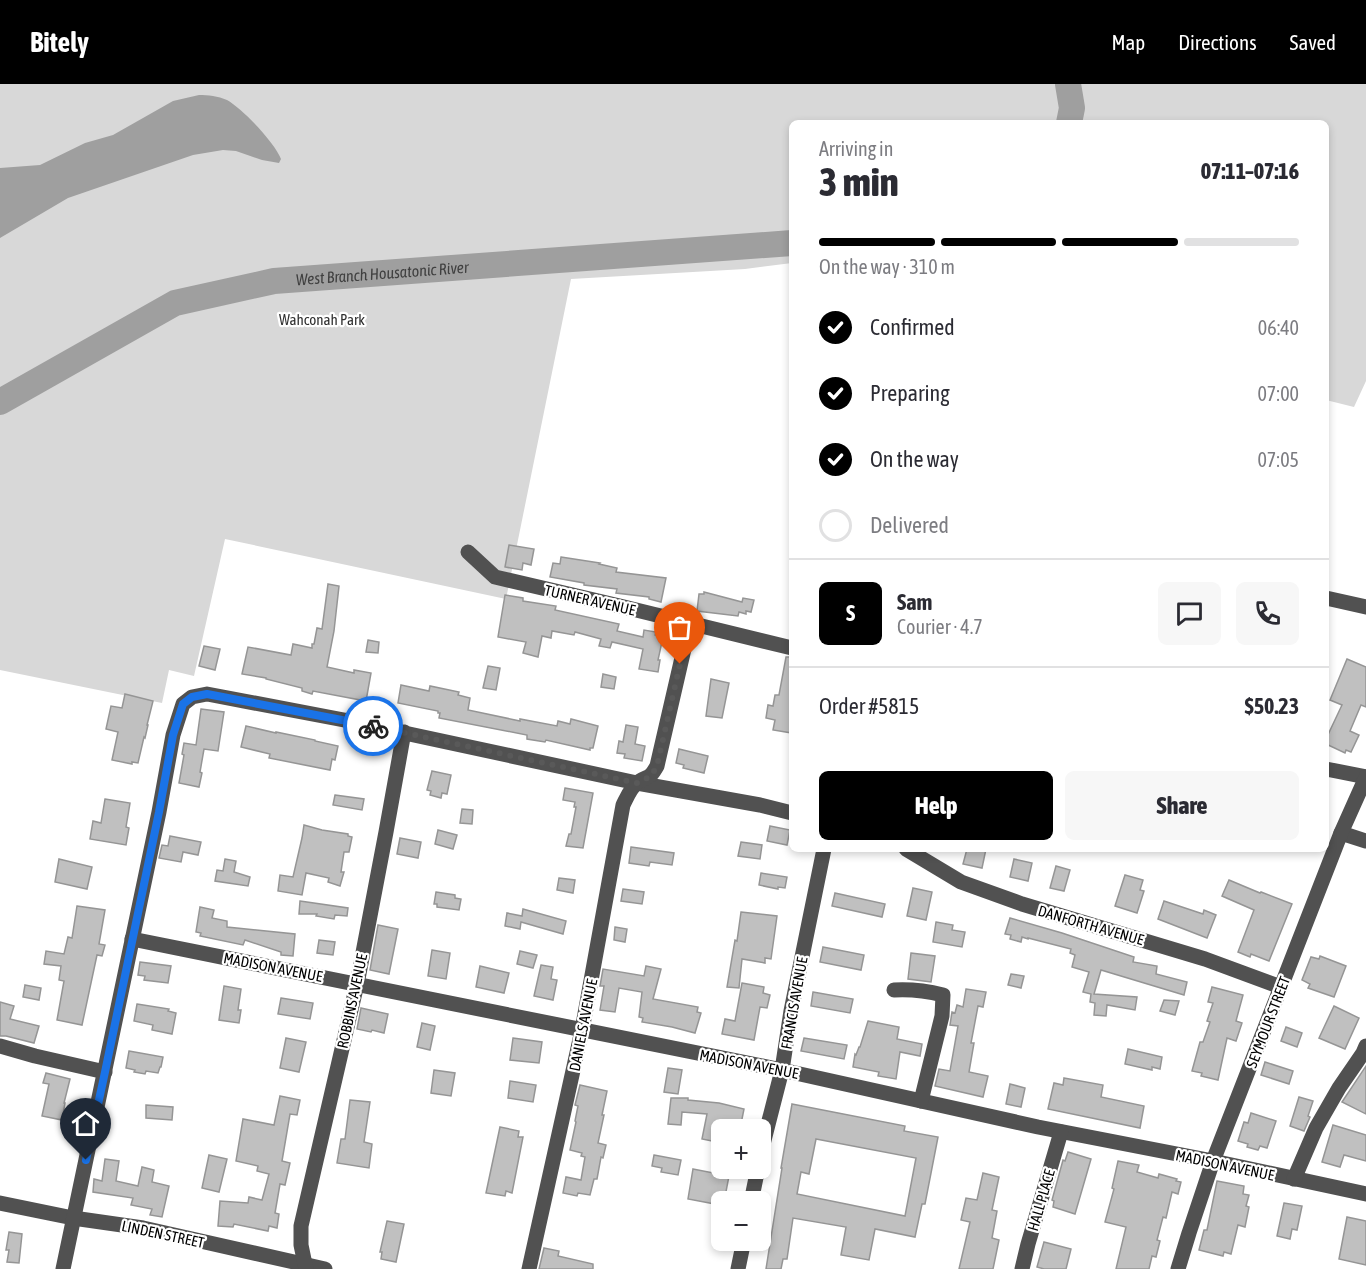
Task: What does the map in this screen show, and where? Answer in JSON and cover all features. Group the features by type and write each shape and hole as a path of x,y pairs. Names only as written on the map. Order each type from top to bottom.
{"street":[{"name":"TURNER AVENUE","path":"468,552 495,578 789,647"},
{"path":"1329,599 1366,607"},
{"name":"DANIELS AVENUE","path":"530,1269 582,1030 623,805 637,783 651,776 657,766 690,623"},
{"path":"63,1269 159,812 173,735 183,705 192,697 207,694 344,720 637,783 789,812"},
{"name":"ROBBINS AVENUE","path":"306,1267 301,1245 301,1226 357,984 404,732"},
{"path":"1329,770 1366,777"},
{"name":"SEYMOUR STREET","path":"1178,1269 1213,1161 1341,833 1366,777"},
{"path":"1341,833 1366,841"},
{"name":"FRANCIS AVENUE","path":"769,1119 782,1070 791,1011 823,852"},
{"name":"DANFORTH AVENUE","path":"911,852 962,882 1022,904 1205,959 1281,987"},
{"name":"MADISON AVENUE","path":"132,939 782,1070 1061,1132 1213,1161 1366,1194"},
{"path":"894,990 906,989 943,995 942,1016 921,1101"},
{"path":"0,1046 105,1072"},
{"path":"1294,1179 1316,1128 1366,1046"},
{"name":"HALL PLACE","path":"1022,1269 1061,1132"},
{"name":"LINDEN STREET","path":"0,1203 73,1218 143,1228 306,1267 325,1269"},
{"path":"738,1269 742,1251"}],"green space":[{"name":"Wahconah Park","path":"0,84 1366,84 1366,381 1354,407 1329,401 1329,120 789,120 789,263 745,269 571,279 506,599 225,539 194,676 169,670 162,703 0,670"}],"shaded area":[{"path":"199,95 213,96 234,104 272,144 281,159 279,163 236,151 223,150 193,155 68,198 0,238 0,168 40,165 85,143 113,135 173,101"}],"building":[{"path":"509,545 534,549 531,565 523,563 522,570 505,567"},
{"path":"561,557 600,563 617,568 616,572 666,578 661,602 649,599 649,597 616,593 617,589 584,585 584,583 550,577 553,563 560,564"},
{"path":"328,584 339,586 327,667 354,673 354,670 371,673 366,701 313,691 312,694 302,691 302,688 242,674 248,647 291,655 293,644 312,648 317,628 322,629"},
{"path":"704,592 742,602 743,598 754,600 751,612 746,611 746,614 739,612 738,616 697,611 699,594 704,594"},
{"path":"505,595 523,598 523,601 556,606 555,610 619,624 617,631 643,637 644,630 656,632 655,635 663,637 658,672 639,669 643,649 612,642 610,648 599,646 601,639 575,632 574,635 552,631 551,638 542,636 538,657 523,653 526,642 498,637"},
{"path":"368,640 379,642 378,653 366,652"},
{"path":"204,646 220,649 215,670 199,666"},
{"path":"786,657 789,657 789,733 773,730 775,720 766,718 768,705 773,706 775,695 779,695"},
{"path":"1347,659 1366,667 1366,707 1361,705 1350,731 1359,735 1351,752 1346,750 1345,753 1329,745 1329,733 1342,705 1330,700"},
{"path":"488,666 500,668 496,690 483,688"},
{"path":"603,674 616,677 614,689 601,687"},
{"path":"711,679 729,683 722,718 706,716"},
{"path":"401,685 429,691 430,686 459,692 458,695 470,698 468,710 520,721 520,719 557,726 558,721 570,724 571,719 598,726 593,748 590,750 546,740 545,742 527,739 527,735 439,718 438,711 398,703"},
{"path":"125,694 153,701 138,763 132,762 132,764 112,760 118,732 106,729 111,706 122,708"},
{"path":"201,709 224,712 218,751 204,749 199,787 179,783 184,743 196,745"},
{"path":"626,725 638,727 635,744 645,746 642,761 624,758 625,754 617,753 619,741 623,742"},
{"path":"246,726 338,746 335,760 332,759 330,770 269,758 270,754 241,747"},
{"path":"679,749 708,756 704,773 683,768 684,765 676,763"},
{"path":"432,771 451,775 447,794 442,793 441,798 430,795 431,791 427,790"},
{"path":"565,788 593,793 583,848 566,846 569,834 571,834 576,807 574,807 575,802 563,800"},
{"path":"335,795 364,799 362,810 333,805"},
{"path":"105,799 130,803 126,845 90,839 93,821 101,823"},
{"path":"462,809 473,810 472,824 460,823"},
{"path":"304,825 348,834 352,837 349,852 344,852 341,872 344,872 340,886 328,882 329,878 306,873 302,895 278,891 280,875 293,877"},
{"path":"770,826 789,830 787,845 767,841"},
{"path":"438,830 457,835 453,849 435,844"},
{"path":"170,836 201,842 198,855 183,852 181,862 159,858 162,845 168,846"},
{"path":"400,838 421,842 418,858 397,854"},
{"path":"741,842 762,845 760,859 738,856"},
{"path":"631,847 674,853 672,865 650,862 649,866 629,863"},
{"path":"966,852 985,852 982,868 963,864"},
{"path":"59,859 92,867 87,889 55,882"},
{"path":"225,859 236,861 234,872 250,877 248,886 215,881 217,870 223,871"},
{"path":"1014,859 1032,863 1028,881 1010,877"},
{"path":"1056,866 1070,870 1064,891 1050,888"},
{"path":"761,873 787,877 785,888 759,885"},
{"path":"1125,875 1143,880 1140,890 1144,891 1137,913 1115,906"},
{"path":"559,878 575,880 573,893 557,890"},
{"path":"1229,880 1292,904 1269,961 1238,952 1254,910 1222,896"},
{"path":"913,888 932,892 926,920 907,916"},
{"path":"623,889 644,892 642,904 621,901"},
{"path":"436,892 455,895 455,898 461,899 459,910 437,907 437,904 434,904"},
{"path":"835,893 885,904 882,917 832,906"},
{"path":"300,901 348,908 347,916 335,915 334,919 316,916 317,914 299,914"},
{"path":"1164,901 1203,914 1204,910 1216,915 1207,938 1158,919"},
{"path":"77,906 105,910 99,944 105,945 102,956 97,955 82,1025 57,1020 64,981 59,980 61,966 44,964 46,951 64,954 68,937 72,938"},
{"path":"200,907 214,910 212,918 227,921 227,927 295,934 293,956 281,955 281,952 245,940 243,945 200,936 201,933 196,932"},
{"path":"523,909 566,921 563,934 521,922 520,929 505,926 507,913 522,916"},
{"path":"741,912 777,916 771,959 765,958 765,963 742,959 739,988 727,987 735,940 737,941"},
{"path":"1010,918 1134,957 1133,962 1157,966 1156,974 1187,982 1184,995 1101,970 1094,994 1137,997 1135,1010 1107,1005 1106,1016 1094,1015 1095,1003 1090,1002 1091,994 1083,992 1089,972 1072,967 1075,955 1070,953 1071,949 1022,937 1021,942 1010,939 1011,935 1005,934"},
{"path":"936,922 953,925 952,930 965,932 962,947 933,942"},
{"path":"378,925 398,929 389,974 370,970"},
{"path":"615,927 627,929 625,942 614,940"},
{"path":"319,940 335,942 333,955 317,953"},
{"path":"823,947 864,955 861,970 820,962"},
{"path":"432,950 450,953 446,979 428,976"},
{"path":"520,951 537,955 533,968 517,964"},
{"path":"911,953 935,956 931,982 908,979"},
{"path":"1320,956 1346,966 1334,997 1308,988 1310,984 1302,980 1311,957 1319,959"},
{"path":"140,962 171,966 168,983 144,980 145,976 138,975"},
{"path":"541,965 553,967 551,979 557,980 553,1000 534,996"},
{"path":"480,966 509,973 504,993 476,987"},
{"path":"646,966 661,969 653,999 698,1007 697,1012 701,1013 695,1033 642,1022 643,1018 639,1017 642,992 619,988 615,1012 600,1010 604,986 600,986 603,969 644,976"},
{"path":"1011,974 1024,976 1021,988 1008,985"},
{"path":"742,983 764,987 763,993 770,995 767,1008 760,1007 754,1040 722,1034 725,1019 735,1021"},
{"path":"25,985 41,988 39,1000 23,997"},
{"path":"224,986 241,989 239,1023 219,1020"},
{"path":"1212,987 1243,995 1236,1021 1242,1023 1236,1041 1227,1038 1218,1080 1192,1071 1200,1042 1203,1042 1210,1022 1207,1021 1213,1003 1208,1002"},
{"path":"966,989 986,992 983,1007 978,1006 971,1043 974,1043 969,1072 988,1076 983,1097 935,1086 939,1069 950,1071 958,1026 950,1025 952,1012 955,1013 957,1005 963,1007"},
{"path":"813,992 853,999 850,1013 811,1006"},
{"path":"281,998 313,1003 310,1019 278,1014"},
{"path":"1164,1000 1179,1001 1175,1015 1160,1011"},
{"path":"0,1002 14,1006 10,1019 39,1026 34,1043 0,1036"},
{"path":"137,1004 169,1009 168,1011 176,1013 172,1034 152,1030 153,1025 134,1021"},
{"path":"1334,1006 1359,1018 1345,1049 1319,1038"},
{"path":"361,1008 388,1014 384,1033 357,1029"},
{"path":"868,1021 899,1027 897,1039 922,1044 920,1056 900,1052 896,1079 878,1076 879,1072 853,1067 855,1054 860,1047"},
{"path":"422,1023 435,1026 430,1050 417,1047"},
{"path":"1286,1027 1302,1033 1297,1047 1281,1041"},
{"path":"286,1038 306,1042 299,1072 280,1068"},
{"path":"513,1038 542,1042 539,1063 510,1060"},
{"path":"804,1038 847,1045 844,1059 801,1051"},
{"path":"1128,1049 1162,1057 1160,1069 1152,1067 1152,1070 1125,1064"},
{"path":"129,1051 163,1057 158,1073 146,1071 145,1074 126,1068"},
{"path":"1265,1062 1293,1071 1289,1084 1261,1075"},
{"path":"1366,1066 1366,1114 1342,1102"},
{"path":"668,1068 682,1070 678,1094 664,1092"},
{"path":"434,1070 455,1073 451,1096 431,1093"},
{"path":"46,1073 70,1079 62,1120 42,1116 49,1084 43,1083"},
{"path":"1064,1078 1103,1085 1101,1097 1144,1106 1140,1128 1048,1109 1054,1083 1063,1085"},
{"path":"510,1081 536,1085 533,1102 508,1098"},
{"path":"1010,1084 1025,1088 1021,1107 1006,1104"},
{"path":"580,1085 607,1091 598,1143 606,1145 590,1195 578,1193 577,1196 563,1193 566,1177 581,1180 585,1157 581,1156 582,1153 570,1150 578,1106 575,1105"},
{"path":"280,1096 300,1100 297,1115 290,1114 282,1161 290,1163 285,1185 280,1184 275,1213 279,1214 277,1228 269,1226 268,1231 234,1224 233,1227 218,1226 220,1201 248,1203 249,1197 262,1200 269,1174 257,1171 258,1166 236,1161 243,1119 274,1125"},
{"path":"1299,1097 1313,1101 1304,1131 1290,1126"},
{"path":"671,1098 688,1098 688,1100 719,1103 744,1109 742,1119 711,1119 711,1141 702,1139 707,1114 682,1112 681,1125 668,1124"},
{"path":"350,1100 370,1102 364,1142 372,1144 369,1168 337,1163 341,1139 345,1139"},
{"path":"792,1104 905,1126 904,1131 938,1137 925,1204 922,1204 915,1237 875,1229 869,1260 841,1255 846,1227 793,1218 787,1259 783,1259 781,1269 766,1269 769,1251 771,1251","holes":["816,1139 916,1158 905,1216 797,1194 801,1172 809,1174"]},
{"path":"146,1105 173,1107 172,1120 146,1118"},
{"path":"1251,1113 1276,1121 1267,1148 1260,1146 1258,1150 1238,1141 1244,1122 1248,1123"},
{"path":"1333,1125 1366,1135 1366,1161 1344,1155 1340,1167 1322,1162"},
{"path":"500,1127 519,1131 518,1137 523,1137 512,1193 506,1191 505,1196 486,1193"},
{"path":"1068,1152 1091,1159 1075,1214 1053,1207 1054,1201 1052,1200 1063,1160 1065,1161"},
{"path":"209,1155 227,1159 219,1192 202,1188"},
{"path":"654,1155 681,1160 678,1175 661,1172 662,1168 652,1166"},
{"path":"105,1159 119,1161 116,1181 138,1186 142,1167 154,1170 152,1182 169,1186 162,1217 150,1215 152,1209 131,1205 133,1198 93,1192 94,1179 102,1181"},
{"path":"1118,1161 1139,1165 1137,1172 1158,1178 1159,1174 1181,1182 1178,1194 1172,1192 1166,1218 1163,1217 1157,1240 1160,1241 1156,1257 1152,1256 1149,1269 1116,1269 1126,1227 1105,1222 1114,1189 1112,1188"},
{"path":"693,1169 711,1172 711,1179 728,1179 726,1191 711,1191 711,1203 688,1199"},
{"path":"983,1173 999,1177 992,1210 997,1211 992,1238 999,1240 993,1269 959,1269 970,1222 961,1220 966,1198 977,1200"},
{"path":"1217,1181 1244,1186 1243,1194 1249,1195 1245,1227 1238,1225 1231,1254 1224,1252 1223,1256 1199,1250 1204,1230 1207,1230"},
{"path":"1284,1203 1302,1206 1297,1230 1292,1229 1290,1239 1277,1236"},
{"path":"1347,1217 1366,1221 1366,1265 1339,1259"},
{"path":"387,1221 404,1224 396,1262 381,1259 382,1252 380,1252"},
{"path":"9,1232 22,1234 19,1263 7,1262"},
{"path":"1044,1242 1071,1249 1066,1269 1037,1267"},
{"path":"544,1248 559,1251 558,1256 593,1264 593,1269 539,1269"}],"waterway":[{"name":"West Branch Housatonic River","path":"1068,84 1072,108 1070,120"},
{"name":"West Branch Housatonic River","path":"0,402 175,303 274,281 789,243"}],"way so far":[{"path":"373,726 637,783 651,776 657,766 680,664"}],"route":[{"path":"86,1160 173,735 183,704 192,697 207,694 373,726"}]}
